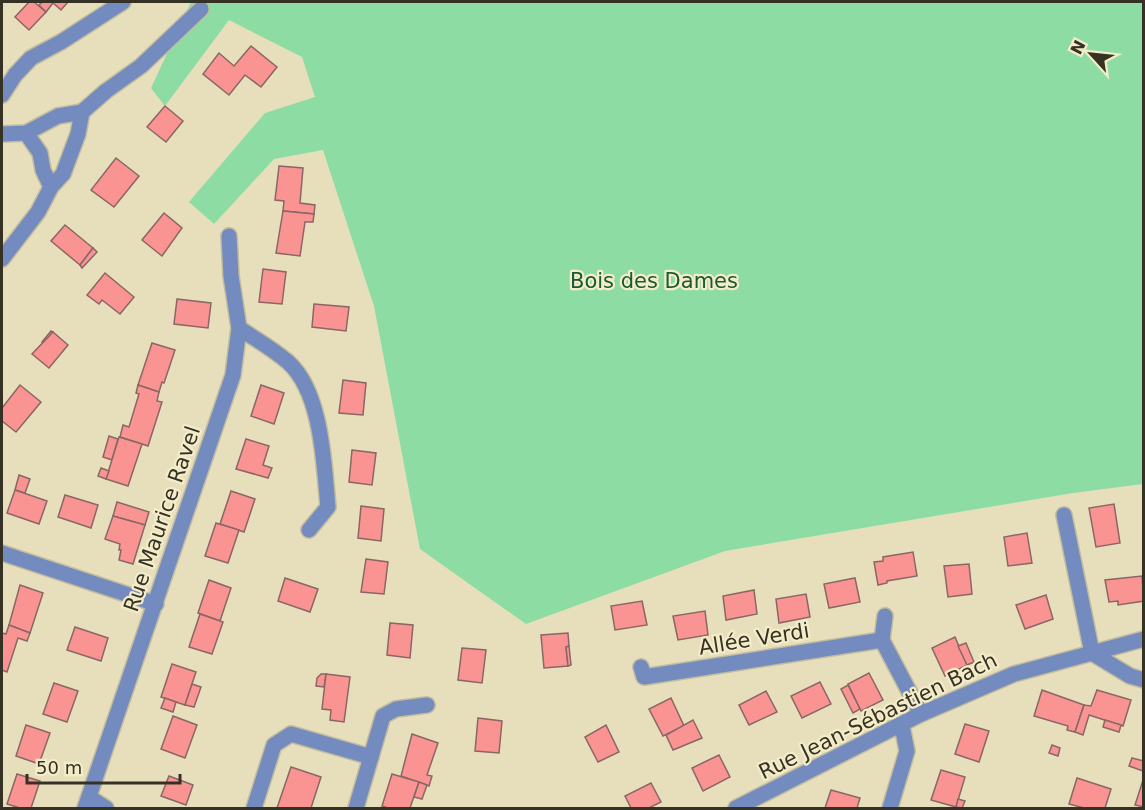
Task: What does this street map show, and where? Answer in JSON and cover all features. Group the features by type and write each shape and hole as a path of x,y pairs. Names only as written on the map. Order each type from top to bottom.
{"street":[{"path":"2,95 15,75 32,58 123,2"},
{"path":"2,134 26,134 58,116 82,112 106,91 141,66 201,9"},
{"path":"2,259 38,212 51,187 63,174 78,134 82,112"},
{"path":"26,134 40,153 43,170 51,187"},
{"name":"Rue Maurice Ravel","path":"87,803 233,375 238,328 231,276 229,236"},
{"path":"238,328 290,363 306,386 320,429 328,507 309,530"},
{"path":"1064,515 1092,653 1130,676 1143,680"},
{"path":"2,553 156,604"},
{"path":"885,616 882,640 921,714"},
{"name":"Rue Jean-Sébastien Bach","path":"736,808 903,726 921,714 1014,674 1143,639"},
{"name":"Allée Verdi","path":"641,667 644,677 882,640"},
{"path":"356,808 383,716 396,710 427,705"},
{"path":"890,808 907,750 903,726"},
{"path":"254,808 274,746 291,734 371,757"},
{"path":"87,803 106,808"}],"green space":[{"name":"Bois des Dames","path":"191,2 1143,2 1143,484 1073,493 725,551 526,624 420,549 374,306 323,150 274,159 214,224 189,202 265,113 315,97 302,57 229,20 165,106 151,88"}],"building":[{"path":"29,2 34,2 46,12 29,30 15,17"},
{"path":"42,2 53,3 46,12 39,5"},
{"path":"52,2 68,2 61,10"},
{"path":"251,46 277,67 261,87 245,75 229,95 203,74 219,53 234,66"},
{"path":"165,106 183,121 166,142 147,127"},
{"path":"116,158 139,176 114,207 91,190"},
{"path":"279,166 303,168 300,203 315,205 314,214 283,211 284,201 275,200"},
{"path":"283,211 314,214 313,222 305,222 300,256 276,253"},
{"path":"164,213 182,228 162,256 142,240"},
{"path":"65,225 93,248 80,265 51,241"},
{"path":"93,248 97,252 82,268 80,265"},
{"path":"263,269 286,272 282,304 259,302"},
{"path":"105,273 134,297 120,314 102,300 99,304 87,295"},
{"path":"177,299 211,303 208,328 174,324"},
{"path":"314,304 349,307 346,331 312,327"},
{"path":"51,331 53,332 44,343 42,342"},
{"path":"53,332 68,345 49,368 32,354"},
{"path":"152,343 175,350 159,392 138,385"},
{"path":"343,380 366,383 363,415 339,413"},
{"path":"20,385 41,402 16,432 2,421 2,408"},
{"path":"138,385 159,392 157,401 162,402 148,446 120,437 123,425 129,427 139,394 136,393"},
{"path":"261,385 284,393 274,424 251,416"},
{"path":"109,436 118,439 112,460 103,457"},
{"path":"119,437 142,444 128,486 106,479"},
{"path":"246,439 269,446 263,465 272,468 268,478 236,469"},
{"path":"352,450 376,453 372,485 349,482"},
{"path":"101,468 109,471 106,479 98,476"},
{"path":"19,475 30,479 25,493 15,490"},
{"path":"15,490 47,501 39,524 7,513"},
{"path":"231,491 255,499 244,532 220,524"},
{"path":"65,495 98,505 91,528 58,517"},
{"path":"117,502 149,512 145,525 113,516"},
{"path":"1114,504 1120,543 1096,547 1089,508"},
{"path":"361,506 384,509 381,541 358,538"},
{"path":"113,516 145,525 133,564 119,560 120,544 105,539"},
{"path":"216,523 239,530 228,563 205,556"},
{"path":"1027,533 1032,563 1008,566 1004,537"},
{"path":"913,552 917,576 887,581 887,583 878,585 874,562 883,561 883,557"},
{"path":"366,559 388,562 384,594 361,592"},
{"path":"969,564 972,594 948,597 944,566"},
{"path":"1142,576 1144,601 1118,605 1118,601 1109,602 1105,580"},
{"path":"285,578 318,589 310,612 278,601"},
{"path":"855,578 860,602 829,608 824,584"},
{"path":"209,580 231,588 220,621 198,613"},
{"path":"20,585 43,593 30,633 9,625"},
{"path":"754,590 757,614 726,620 723,596"},
{"path":"806,594 810,617 779,623 776,599"},
{"path":"1046,595 1053,619 1025,629 1016,605"},
{"path":"642,601 647,625 615,630 611,606"},
{"path":"705,611 708,635 678,640 673,616"},
{"path":"200,614 223,622 212,654 189,647"},
{"path":"390,623 413,625 410,658 387,655"},
{"path":"9,625 30,633 27,641 18,638 7,672 2,670 2,633 6,634"},
{"path":"75,627 108,638 101,661 67,650"},
{"path":"568,633 569,646 566,647 568,666 544,668 541,635"},
{"path":"955,637 967,665 945,676 932,648"},
{"path":"966,643 974,662 967,665 958,646"},
{"path":"569,646 571,665 568,666 566,647"},
{"path":"462,648 486,650 482,683 458,680"},
{"path":"172,664 196,672 185,705 161,697"},
{"path":"869,673 883,700 861,711 848,684"},
{"path":"321,674 326,674 324,687 316,686 317,678"},
{"path":"326,674 350,677 344,722 330,720 331,710 322,709"},
{"path":"820,682 831,704 802,718 791,696"},
{"path":"54,683 78,691 67,722 43,714"},
{"path":"192,684 201,687 194,707 185,705"},
{"path":"848,685 860,709 853,713 841,689"},
{"path":"1042,690 1084,705 1075,732 1067,730 1068,726 1034,716"},
{"path":"1097,690 1131,700 1123,726 1089,715 1083,735 1075,732 1084,705 1091,706"},
{"path":"766,691 777,712 749,725 739,705"},
{"path":"165,698 176,702 173,712 161,708"},
{"path":"671,698 684,726 663,736 649,709"},
{"path":"173,716 197,725 185,758 161,749"},
{"path":"478,718 502,721 499,753 475,751"},
{"path":"693,720 702,738 673,750 666,735"},
{"path":"1105,720 1121,725 1119,732 1103,727"},
{"path":"965,724 989,731 979,762 955,754"},
{"path":"26,725 50,733 39,764 16,756"},
{"path":"606,725 619,752 598,762 585,737"},
{"path":"412,734 438,743 427,775 432,776 429,786 401,776"},
{"path":"1052,745 1060,748 1058,756 1049,753"},
{"path":"719,755 730,777 703,791 692,768"},
{"path":"1132,758 1144,761 1143,771 1129,766"},
{"path":"291,767 321,777 311,808 277,808"},
{"path":"941,770 965,777 956,807 931,800"},
{"path":"17,774 40,781 31,808 20,808 7,804"},
{"path":"392,774 419,782 410,808 382,806"},
{"path":"169,776 193,785 186,805 161,796"},
{"path":"1144,777 1144,807 1135,805"},
{"path":"1077,778 1111,789 1105,808 1084,808 1069,804"},
{"path":"419,782 427,785 422,799 414,797"},
{"path":"651,783 661,802 649,808 631,808 625,796"},
{"path":"831,790 860,798 857,808 825,808"},
{"path":"958,799 965,801 962,808 956,807"}]}
